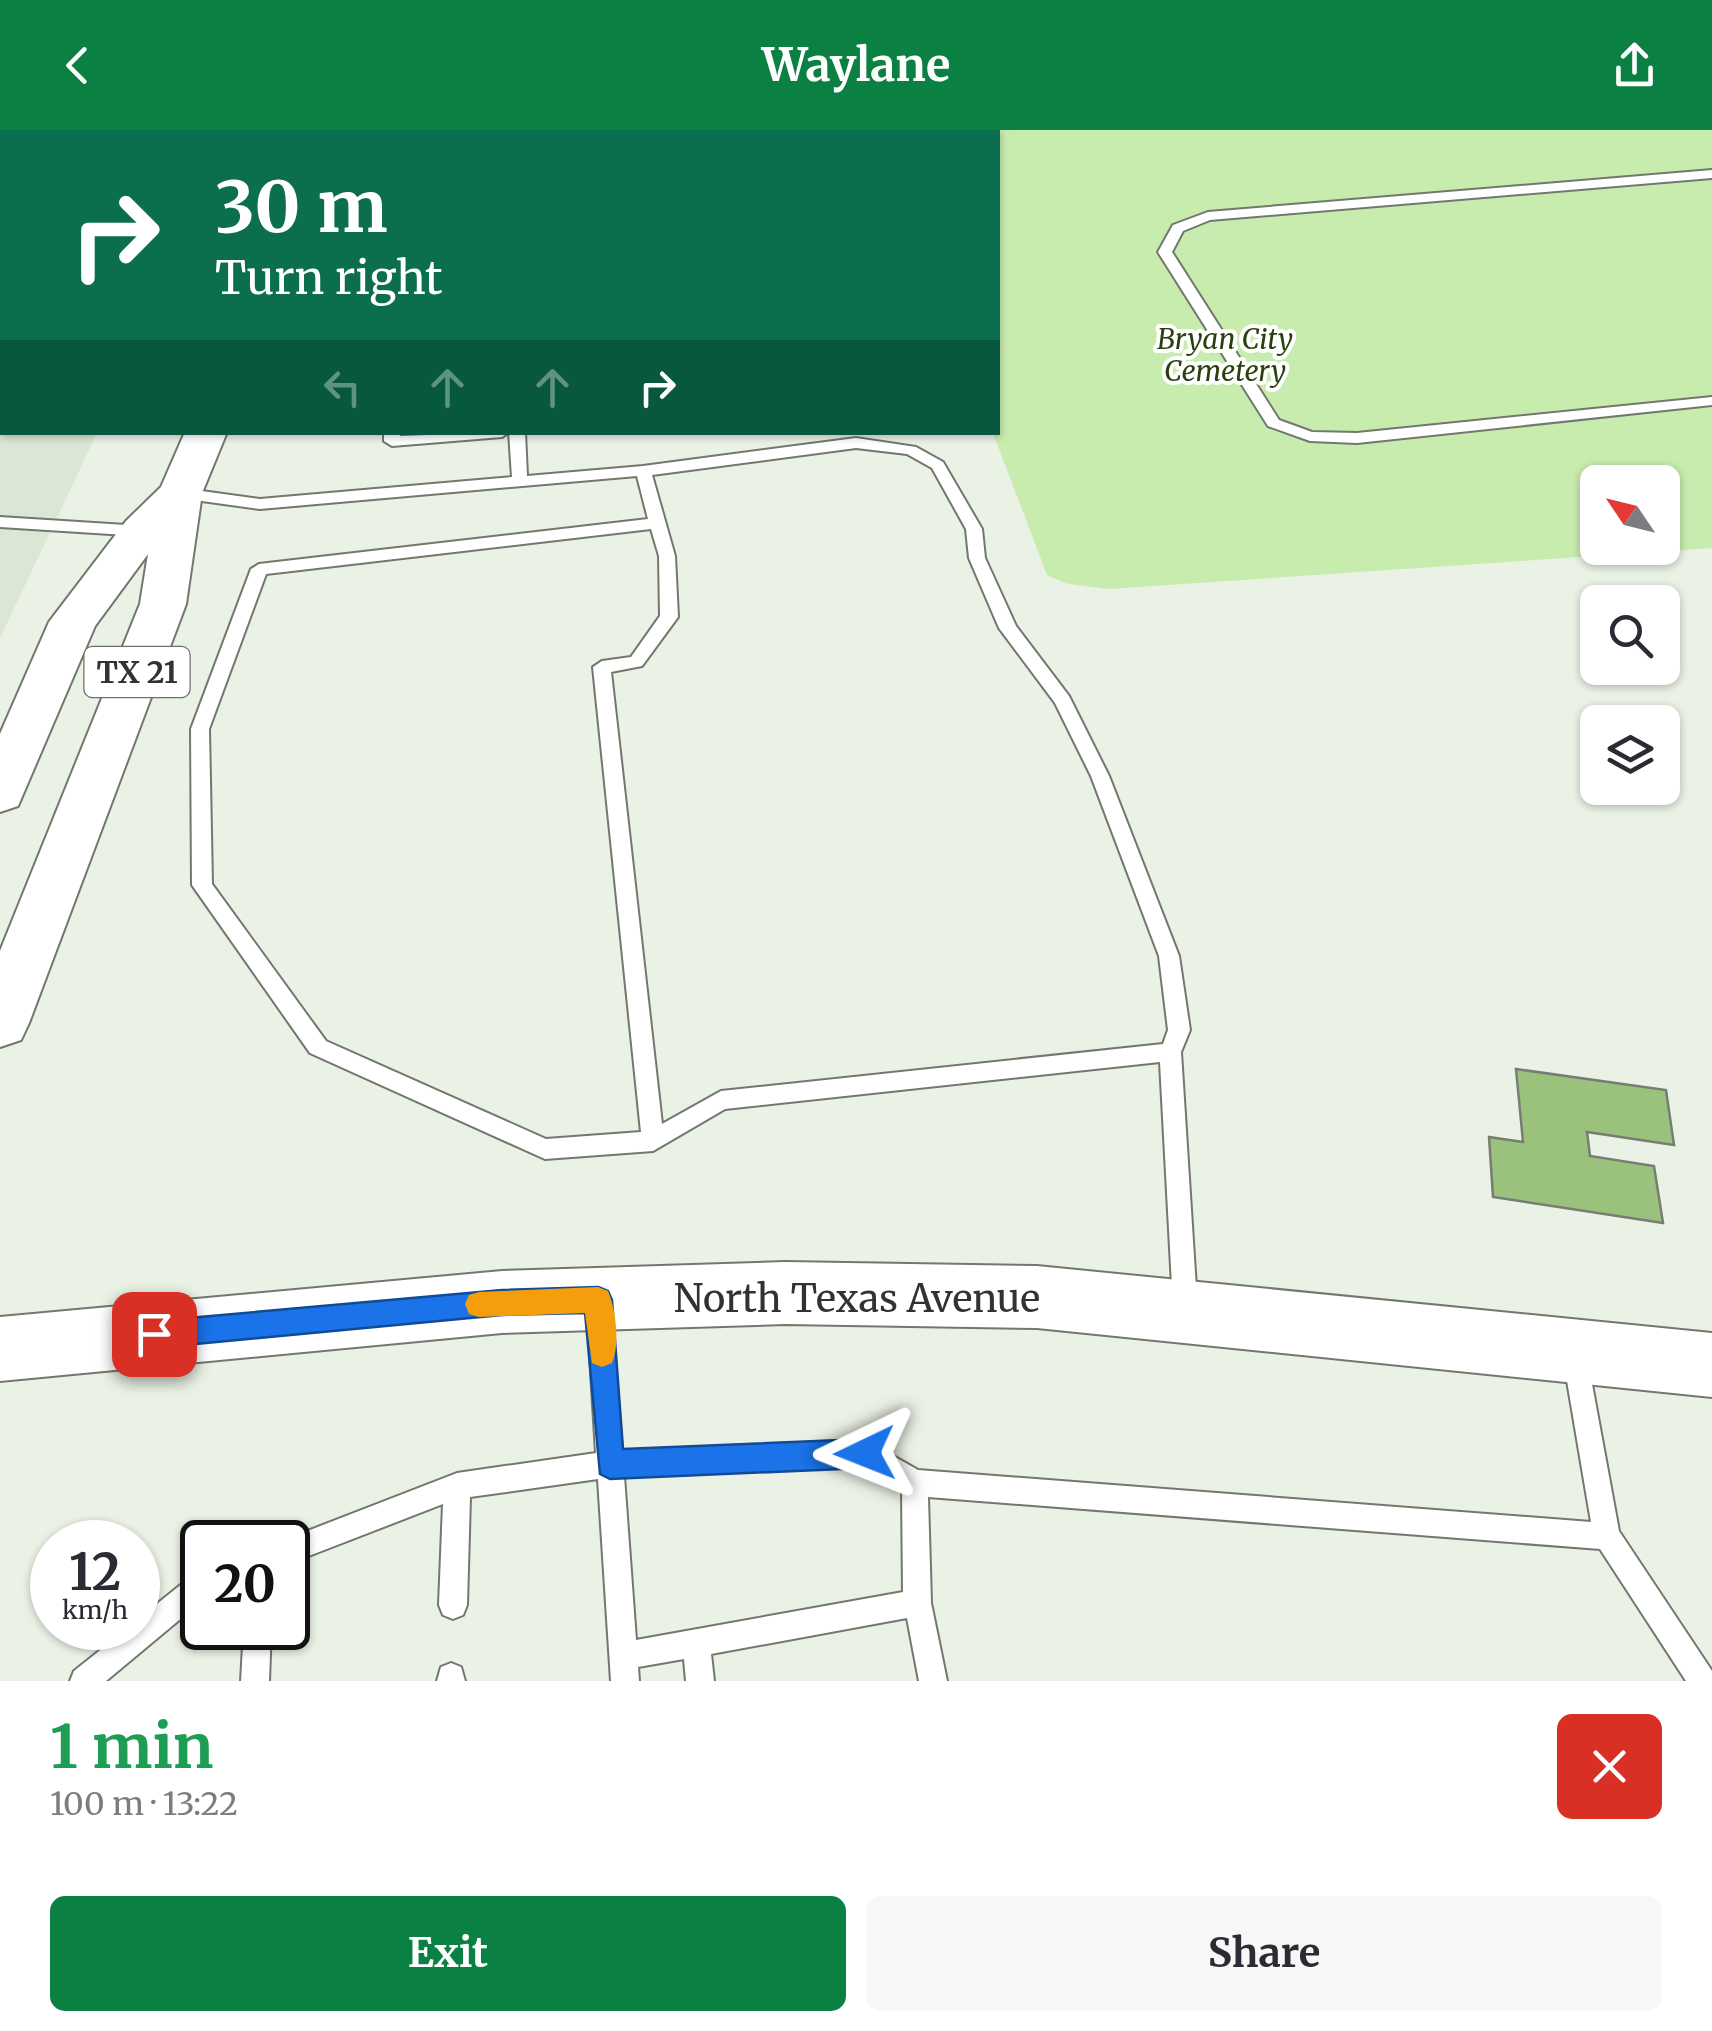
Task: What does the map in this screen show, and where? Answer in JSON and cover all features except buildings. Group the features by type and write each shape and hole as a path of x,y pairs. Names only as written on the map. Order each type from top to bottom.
{"main road":[{"name":"TX 21","path":"0,1023 163,604 180,493 205,435"},
{"name":"TX 21","path":"0,793 73,622 142,531 180,493"},
{"name":"North Texas Avenue","path":"0,1349 502,1302 786,1294 1037,1297 1712,1365"}],"lane":[{"path":"1712,174 1208,216 1178,228 1165,252 1273,422 1310,436 1357,438 1712,401"},
{"path":"392,435 392,441 465,435"},
{"path":"517,435 520,482"},
{"path":"180,493 260,504 642,471 856,444 911,450 938,465 974,529 977,558 1008,628 1063,700 1100,776 1169,956 1179,1030 1170,1052 1185,1312"},
{"path":"642,471 667,556 668,617 636,662 602,667 653,1141"},
{"path":"0,522 142,531"},
{"path":"658,524 258,568 200,728 202,884 318,1047 546,1149 653,1141 721,1100 1170,1052"},
{"path":"598,1300 624,1669 696,1643 917,1603"},
{"path":"1574,1350 1607,1536 1702,1681"},
{"path":"310,1543 457,1486 610,1464 865,1453 914,1483 1607,1536"},
{"path":"914,1483 917,1603 933,1681"},
{"path":"453,1605 457,1486"},
{"path":"84,1681 180,1602"},
{"path":"696,1643 700,1681"},
{"path":"255,1681 257,1650"}],"shaded area":[{"path":"0,435 96,435 0,638"}],"green space":[{"name":"Bryan City Cemetery","path":"1000,130 1712,130 1712,548 1680,550 1680,465 1580,465 1580,557 1109,589 1068,584 1047,575 994,435 1000,435"}],"slow traffic":[{"path":"479,1304 598,1300 602,1353"}],"route":[{"path":"154,1334 502,1302 598,1300 610,1464 865,1453"}]}
